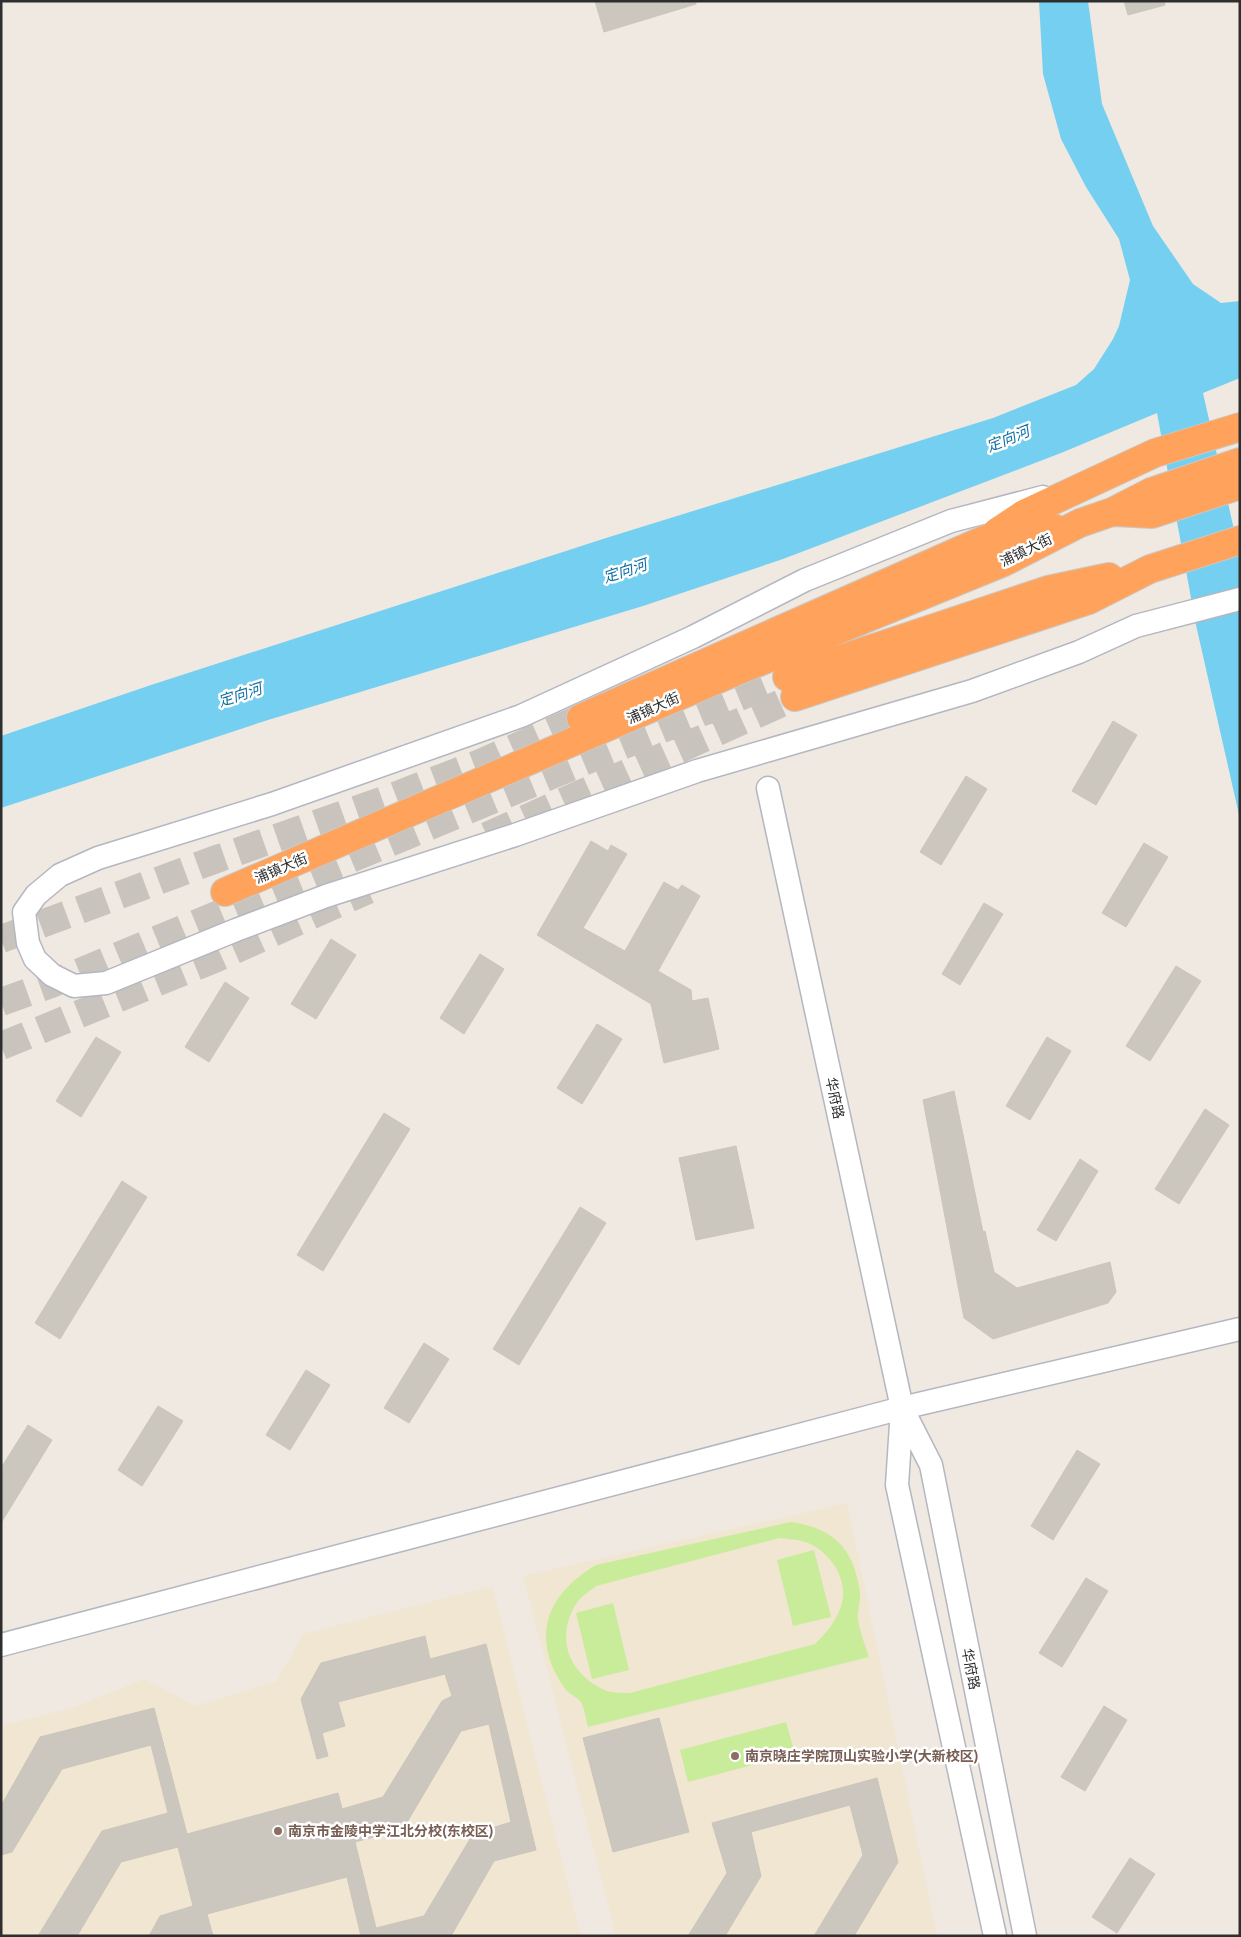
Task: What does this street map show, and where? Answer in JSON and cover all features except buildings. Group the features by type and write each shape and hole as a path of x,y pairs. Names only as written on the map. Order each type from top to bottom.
{"highway":[{"path":"986,539 1024,514 1154,453 1235,428"},
{"name":"浦镇大街","path":"225,892 737,671 1004,562 1080,523 1112,512 1152,503 1240,462"},
{"path":"1152,503 1240,485"},
{"name":"浦镇大街","path":"581,718 986,539 1080,523"},
{"path":"791,687 1089,600 1159,565 1240,540"}],"street":[{"path":"1089,484 951,521 805,580 693,637 521,716 272,804 98,858 60,875 36,895 24,912 28,943 35,959 52,975 74,986 106,983 326,896 515,835 697,771 972,691 1080,652 1136,626 1240,599"},
{"name":"华府路","path":"768,788 902,1408 931,1465 1025,1936"},
{"path":"1,1645 902,1408 1240,1329"},
{"name":"华府路","path":"902,1408 897,1485 995,1936"}],"shaded area":[{"name":"南京晓庄学院顶山实验小学(大新校区)","path":"847,1503 937,1936 616,1936 523,1576"},
{"name":"南京市金陵中学江北分校(东校区)","path":"492,1586 581,1936 1,1936 1,1726 75,1707 144,1679 196,1706 277,1681 303,1634"}],"green space":[{"path":"791,1522 819,1529 839,1543 853,1564 860,1592 858,1620 869,1657 588,1727 581,1702 568,1692 552,1666 547,1649 546,1634 553,1606 561,1594 596,1565","holes":["779,1538 793,1539 811,1544 827,1556 839,1574 842,1583 842,1603 835,1620 815,1644 630,1693 607,1691 583,1676 575,1666 569,1655 566,1643 569,1617 578,1601 596,1586"]},
{"path":"814,1550 831,1617 793,1626 777,1560"},
{"path":"613,1603 629,1670 592,1679 576,1613"},
{"path":"786,1722 795,1754 688,1782 680,1750"}],"water":[{"name":"定向河","path":"1039,1 1088,1 1102,104 1153,226 1193,284 1221,303 1240,301 1240,378 1203,393 1240,556 1240,819 1196,625 1157,413 1061,453 783,559 643,606 268,720 1,808 1,736 151,685 606,538 993,418 1076,385 1094,369 1113,339 1119,326 1130,280 1119,239 1086,187 1061,139 1043,74"}],"tunnel":[{"path":"1,1002 51,984 787,677"},
{"path":"487,836 795,697"},
{"path":"1,939 214,860 384,800 480,763 581,718"},
{"path":"1,1046 217,958 368,890"}],"place":[{"name":"南京晓庄学院顶山实验小学(大新校区)","path":"735,1756"},
{"name":"南京市金陵中学江北分校(东校区)","path":"278,1831"}]}
